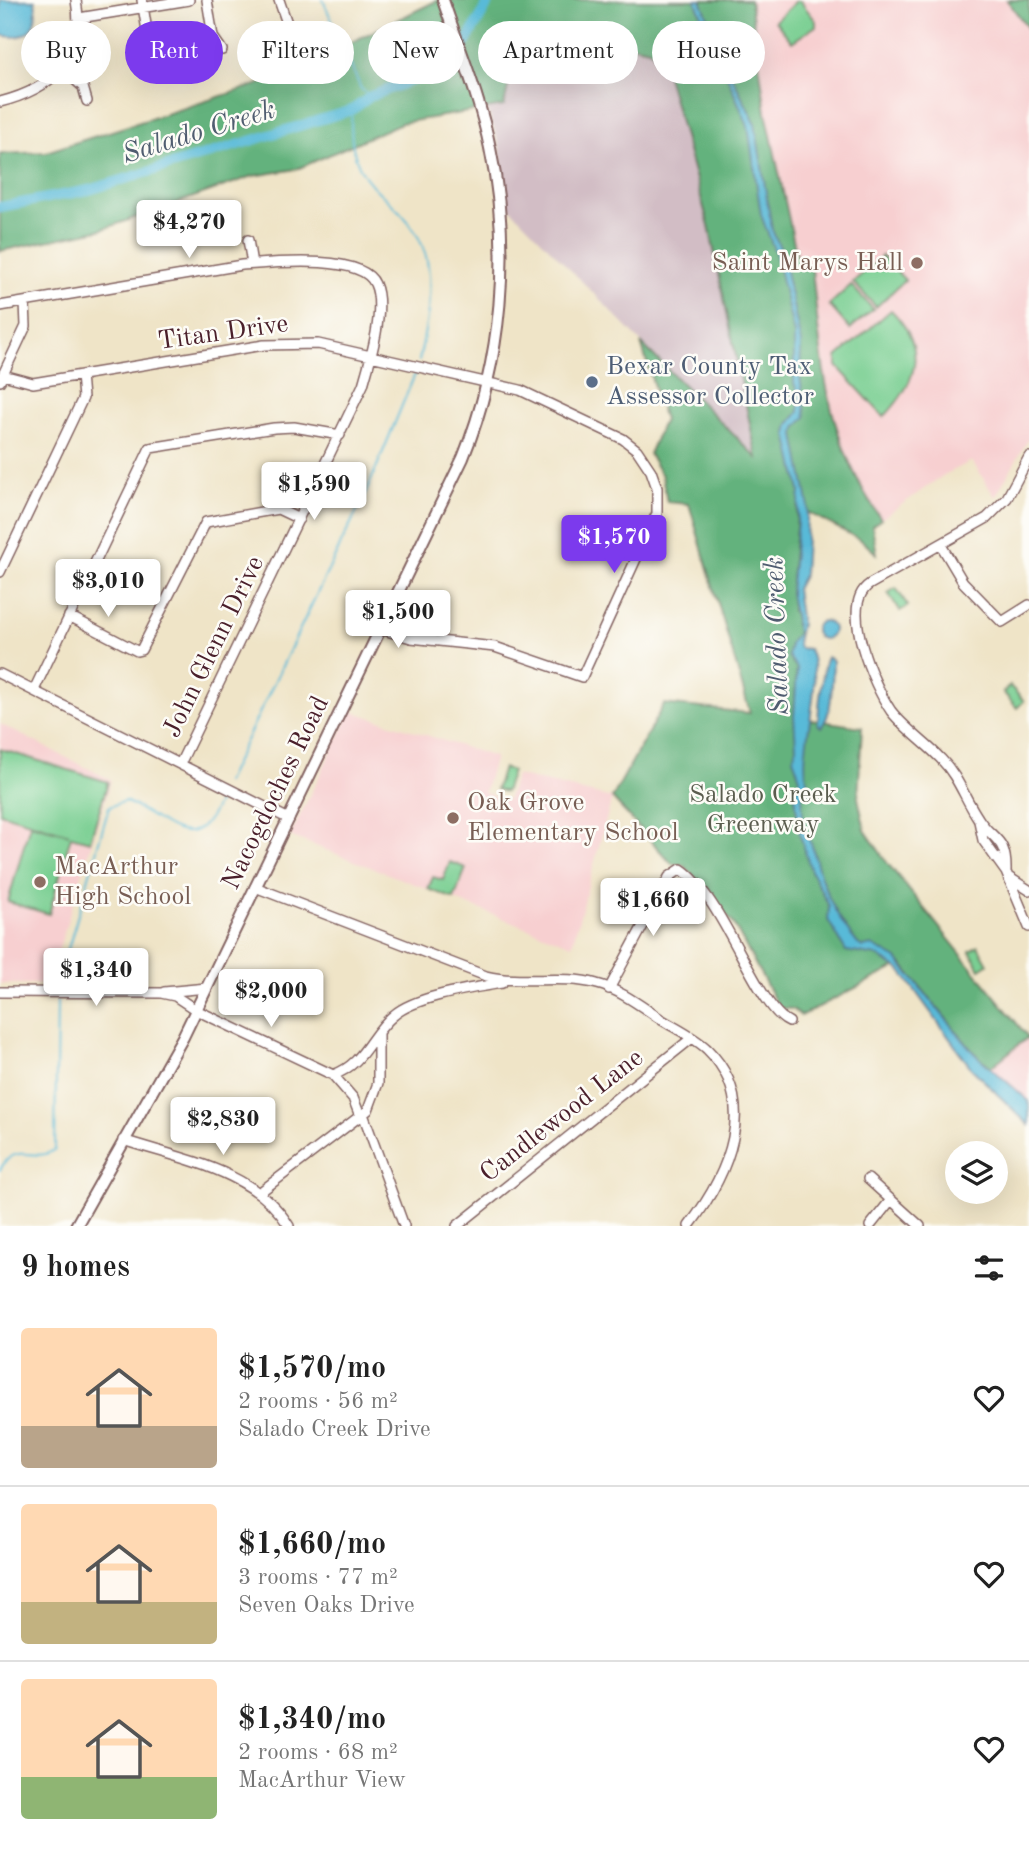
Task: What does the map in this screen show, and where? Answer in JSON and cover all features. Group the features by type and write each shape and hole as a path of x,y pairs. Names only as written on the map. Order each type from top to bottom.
{"main road":[{"name":"Nacogdoches Road","path":"76,1226 207,988 463,458 489,382 499,316 499,219 493,163 443,0"}],"street":[{"path":"76,0 78,21"},
{"path":"79,18 142,4 189,0"},
{"path":"206,0 210,21"},
{"path":"279,0 286,21"},
{"path":"0,102 42,84"},
{"path":"80,84 87,101"},
{"path":"0,306 252,264 248,240"},
{"name":"John Glenn Drive","path":"180,764 340,435 363,385 371,355 378,300 377,287 369,275 351,267 323,263 252,264"},
{"path":"1,378 26,326 25,302"},
{"name":"Titan Drive","path":"1,378 28,383 278,343 318,344 530,393 623,439 637,450 651,471 657,488 656,521 582,677 495,647 433,640 388,631 383,624"},
{"path":"0,572 83,398 81,375"},
{"path":"34,690 150,448 274,428 294,427 340,435"},
{"path":"1029,457 1000,507 978,525 870,584 859,594 856,613 863,649 888,706 947,766 979,821 983,840 1008,875 1029,927"},
{"path":"69,616 141,650 206,522 278,509 299,519"},
{"path":"941,545 964,582 1002,622 1029,606"},
{"path":"0,674 289,819"},
{"path":"979,821 999,838 1007,861 1008,875"},
{"path":"609,989 669,877 677,869 685,871 726,924 773,1010 789,1023"},
{"path":"1008,875 1029,890"},
{"path":"255,887 477,973 510,981 579,981 609,989 692,1038 723,1068 737,1114 734,1140 727,1160 689,1226"},
{"path":"333,1075 354,1064 387,1021 408,1006 510,981"},
{"path":"0,992 161,993 207,988"},
{"path":"161,993 175,996 196,1010 333,1075 364,1113 404,1226"},
{"path":"259,1193 364,1113 378,1083 378,1034"},
{"name":"Candlewood Lane","path":"457,1226 692,1038"},
{"path":"123,1140 205,1165 259,1193 289,1226"},
{"path":"868,1179 920,1226"},
{"path":"870,1226 890,1201"}],"shaded area":[{"name":"Saint Marys Hall","path":"750,0 1007,0 1029,30 1029,438 995,497 972,461 944,475 881,519 861,490 834,425 825,390 812,269 797,258 766,112 762,84 765,84 765,21 753,21"},
{"path":"638,47 652,52 652,84 669,84 709,226 757,460 507,205 499,145 487,109 504,106 509,84 638,84"},
{"name":"Oak Grove Elementary School","path":"351,711 495,757 484,793 507,800 516,775 612,798 572,945 290,836"},
{"name":"MacArthur High School","path":"0,724 111,780 48,984 0,984"},
{"path":"1029,1037 1029,1101 1009,1086 991,1067"}],"green space":[{"name":"Salado Creek Greenway","path":"438,0 750,0 753,21 652,21 652,52 638,47 638,21 478,21 478,84 509,84 504,106 401,123 297,169 253,176 103,229 0,251 0,154 46,152 259,84 354,84 354,41 368,34 368,84 464,84 464,21 395,21"},
{"path":"1007,0 1029,0 1029,30"},
{"path":"796,1 800,1 816,21 816,26 792,42 775,21"},
{"name":"Salado Creek Greenway","path":"669,84 762,84 797,257 812,269 823,368 837,429 862,489 881,519 872,526 877,554 861,540 798,507 791,581 792,611 797,621 797,633 790,659 797,668 794,717 862,727 858,798 865,830 888,864 1028,1037 991,1067 974,1053 902,964 801,1016 793,1009 779,1008 733,923 684,865 672,864 612,798 664,704 750,713 689,504 667,502 662,476 649,454 664,420 641,343 757,458 709,226"},
{"path":"882,256 905,280 876,307 853,282"},
{"path":"851,285 873,309 850,329 829,305"},
{"path":"891,310 911,338 914,365 904,391 884,417 837,366 837,357"},
{"path":"896,588 908,606 900,611 888,593"},
{"path":"1010,686 1024,701 1017,708 1003,692"},
{"path":"0,749 108,782 90,841 71,836 49,914 8,902 30,824 69,834 0,813"},
{"path":"503,768 512,771 505,792 496,789"},
{"path":"450,862 466,868 454,899 428,889 433,877 443,880"},
{"path":"978,946 988,964 980,969 970,951"}],"water":[{"path":"0,0 35,0 34,21 21,21 21,35 0,35"},
{"path":"695,0 701,0 709,21 704,21"},
{"path":"730,84 736,84 755,123 772,230 782,252 801,343 800,377 806,417 796,428 795,435 808,502 804,574 796,589 801,624 797,642 799,648 809,649 814,684 805,760 806,776 811,790 802,795 806,834 830,899 858,944 863,947 872,945 897,959 974,1053 1029,1101 1029,1125 972,1069 900,970 877,956 846,951 828,920 829,906 811,871 800,835 795,797 800,778 793,758 796,748 794,717 797,668 788,656 790,643 797,633 790,593 800,491 787,434 789,424 799,412 799,396 794,383 794,334 776,255 761,215 748,126"},
{"path":"820,621 828,621 833,630 831,637 820,639 815,634 815,626"},
{"path":"827,657 833,661 831,696 828,714 821,727 818,724 819,710"}],"waterway":[{"path":"323,0 361,89 371,96"},
{"name":"Salado Creek","path":"0,207 89,190 352,110 371,96 453,65 490,0"},
{"path":"352,110 352,139 357,161 366,177 415,232 425,253 429,293 419,361"},
{"path":"226,782 368,488 415,374"},
{"path":"58,984 109,807 125,801 169,826 192,832 202,827 212,815 221,795"},
{"path":"0,1170 13,1156 40,1155 55,1149 57,1002"}],"place":[{"name":"Saint Marys Hall","path":"917,263"},
{"name":"Bexar County Tax Assessor Collector","path":"592,382"},
{"name":"Oak Grove Elementary School","path":"453,818"},
{"name":"MacArthur High School","path":"40,882"}]}
